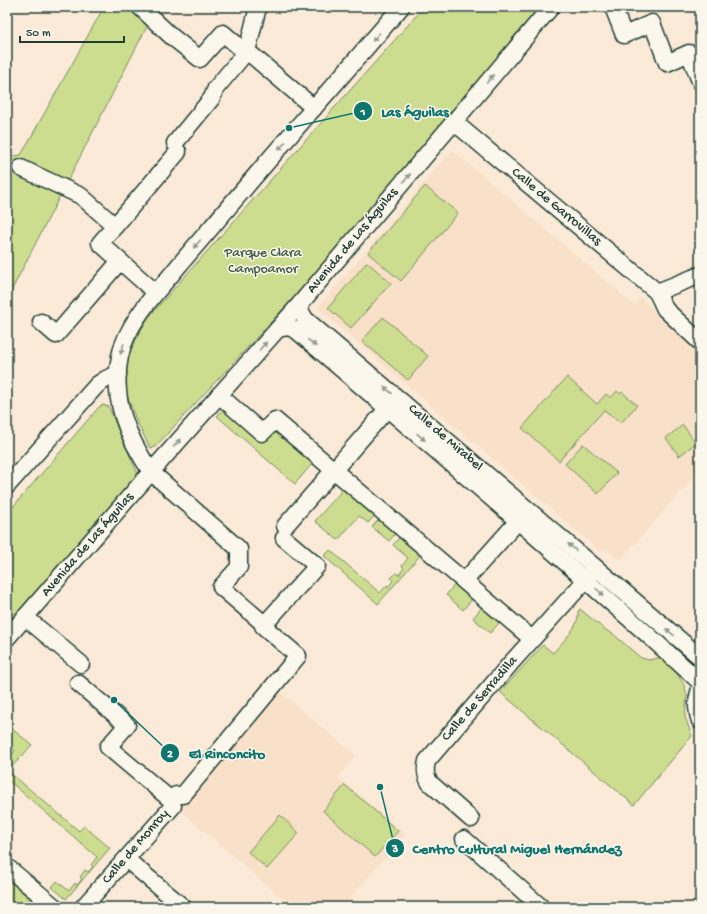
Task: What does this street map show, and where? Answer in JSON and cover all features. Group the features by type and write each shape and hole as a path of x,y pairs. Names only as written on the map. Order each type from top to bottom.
{"street":[{"path":"140,7 171,36 200,59 223,33 314,108"},
{"path":"155,292 100,243 177,148 212,98 216,88 242,48 258,7"},
{"path":"78,684 126,725 108,747 172,803 176,795 183,795 298,656 221,587 239,567 239,549 151,472 144,461 131,438 119,401 118,374 120,355 133,325 155,292 401,7"},
{"name":"Avenida de Las Águilas","path":"7,638 151,472 300,304 550,7"},
{"path":"612,7 624,36 652,23 667,63 689,53 700,81"},
{"name":"Calle de Garrovillas","path":"454,122 657,292 665,309 700,342"},
{"path":"21,168 81,196 115,226"},
{"path":"40,322 56,335 120,261"},
{"path":"657,292 700,275"},
{"name":"Calle de Mirabel","path":"300,304 301,312 305,319 591,574 700,682"},
{"name":"Calle de Mirabel","path":"278,329 288,328 296,330 518,520 700,657"},
{"path":"7,486 97,386 106,379 118,374"},
{"path":"219,395 262,433 275,420 466,579 532,639"},
{"name":"Calle de Mirabel","path":"263,625 317,566 285,532 334,470 388,408"},
{"path":"466,579 518,520"},
{"name":"Calle de Serradilla","path":"471,819 430,783 425,768 427,761 532,639 591,574"},
{"path":"26,617 81,664"},
{"path":"700,690 697,698 697,712 700,721"},
{"name":"Calle de Monroy","path":"83,907 126,859 172,803"},
{"path":"464,839 541,907"},
{"path":"126,859 183,907"},
{"path":"7,866 55,907"}],"shaded area":[{"path":"452,150 634,305 641,298 700,353 700,470 620,560 607,549 600,551 318,308"},
{"path":"280,692 356,756 338,777 405,834 342,907 292,907 179,809"}],"green space":[{"path":"104,7 157,7 7,299 7,157 21,155"},
{"name":"Parque Clara Campoamor","path":"424,7 540,7 297,294 155,447 150,448 136,420 127,395 125,384 129,353 147,319"},
{"path":"425,186 458,213 401,281 368,253"},
{"path":"367,262 391,283 351,328 328,308"},
{"path":"383,317 428,356 408,380 362,341"},
{"path":"567,377 597,404 606,394 611,398 617,391 620,394 622,392 637,405 621,423 604,410 559,461 522,428"},
{"path":"103,405 109,407 138,474 7,624 7,508 11,509 99,407"},
{"path":"227,405 263,436 275,423 316,459 295,484 217,416"},
{"path":"683,425 696,443 679,456 666,438"},
{"path":"583,444 617,473 598,494 565,464"},
{"path":"346,486 377,513 368,523 359,516 338,540 315,521"},
{"path":"380,518 398,530 389,541 372,527"},
{"path":"402,534 423,552 378,604 324,556 330,550 380,593 393,581 391,578 396,573 399,575 404,568 402,566 408,558 393,545"},
{"path":"455,584 473,598 463,610 446,595"},
{"path":"482,607 500,622 490,633 473,618"},
{"path":"580,609 641,658 649,660 662,657 678,675 684,685 687,695 685,717 692,736 634,805 500,692 543,645 553,653 574,628 578,617 578,611"},
{"path":"7,725 32,745 8,771 79,831 84,826 110,848 66,899 52,887 57,881 69,891 75,883 77,885 82,879 80,877 85,870 88,872 93,867 91,865 97,857 7,779 7,760 15,751 7,744"},
{"path":"345,785 398,831 375,857 323,811"},
{"path":"280,815 299,833 267,869 248,852"},
{"path":"7,879 39,907 7,907"}],"place":[{"name":"Las Águilas","path":"289,128"},
{"name":"El Rinconcito","path":"114,700"},
{"name":"Centro Cultural Miguel Hernández","path":"380,787"}]}
